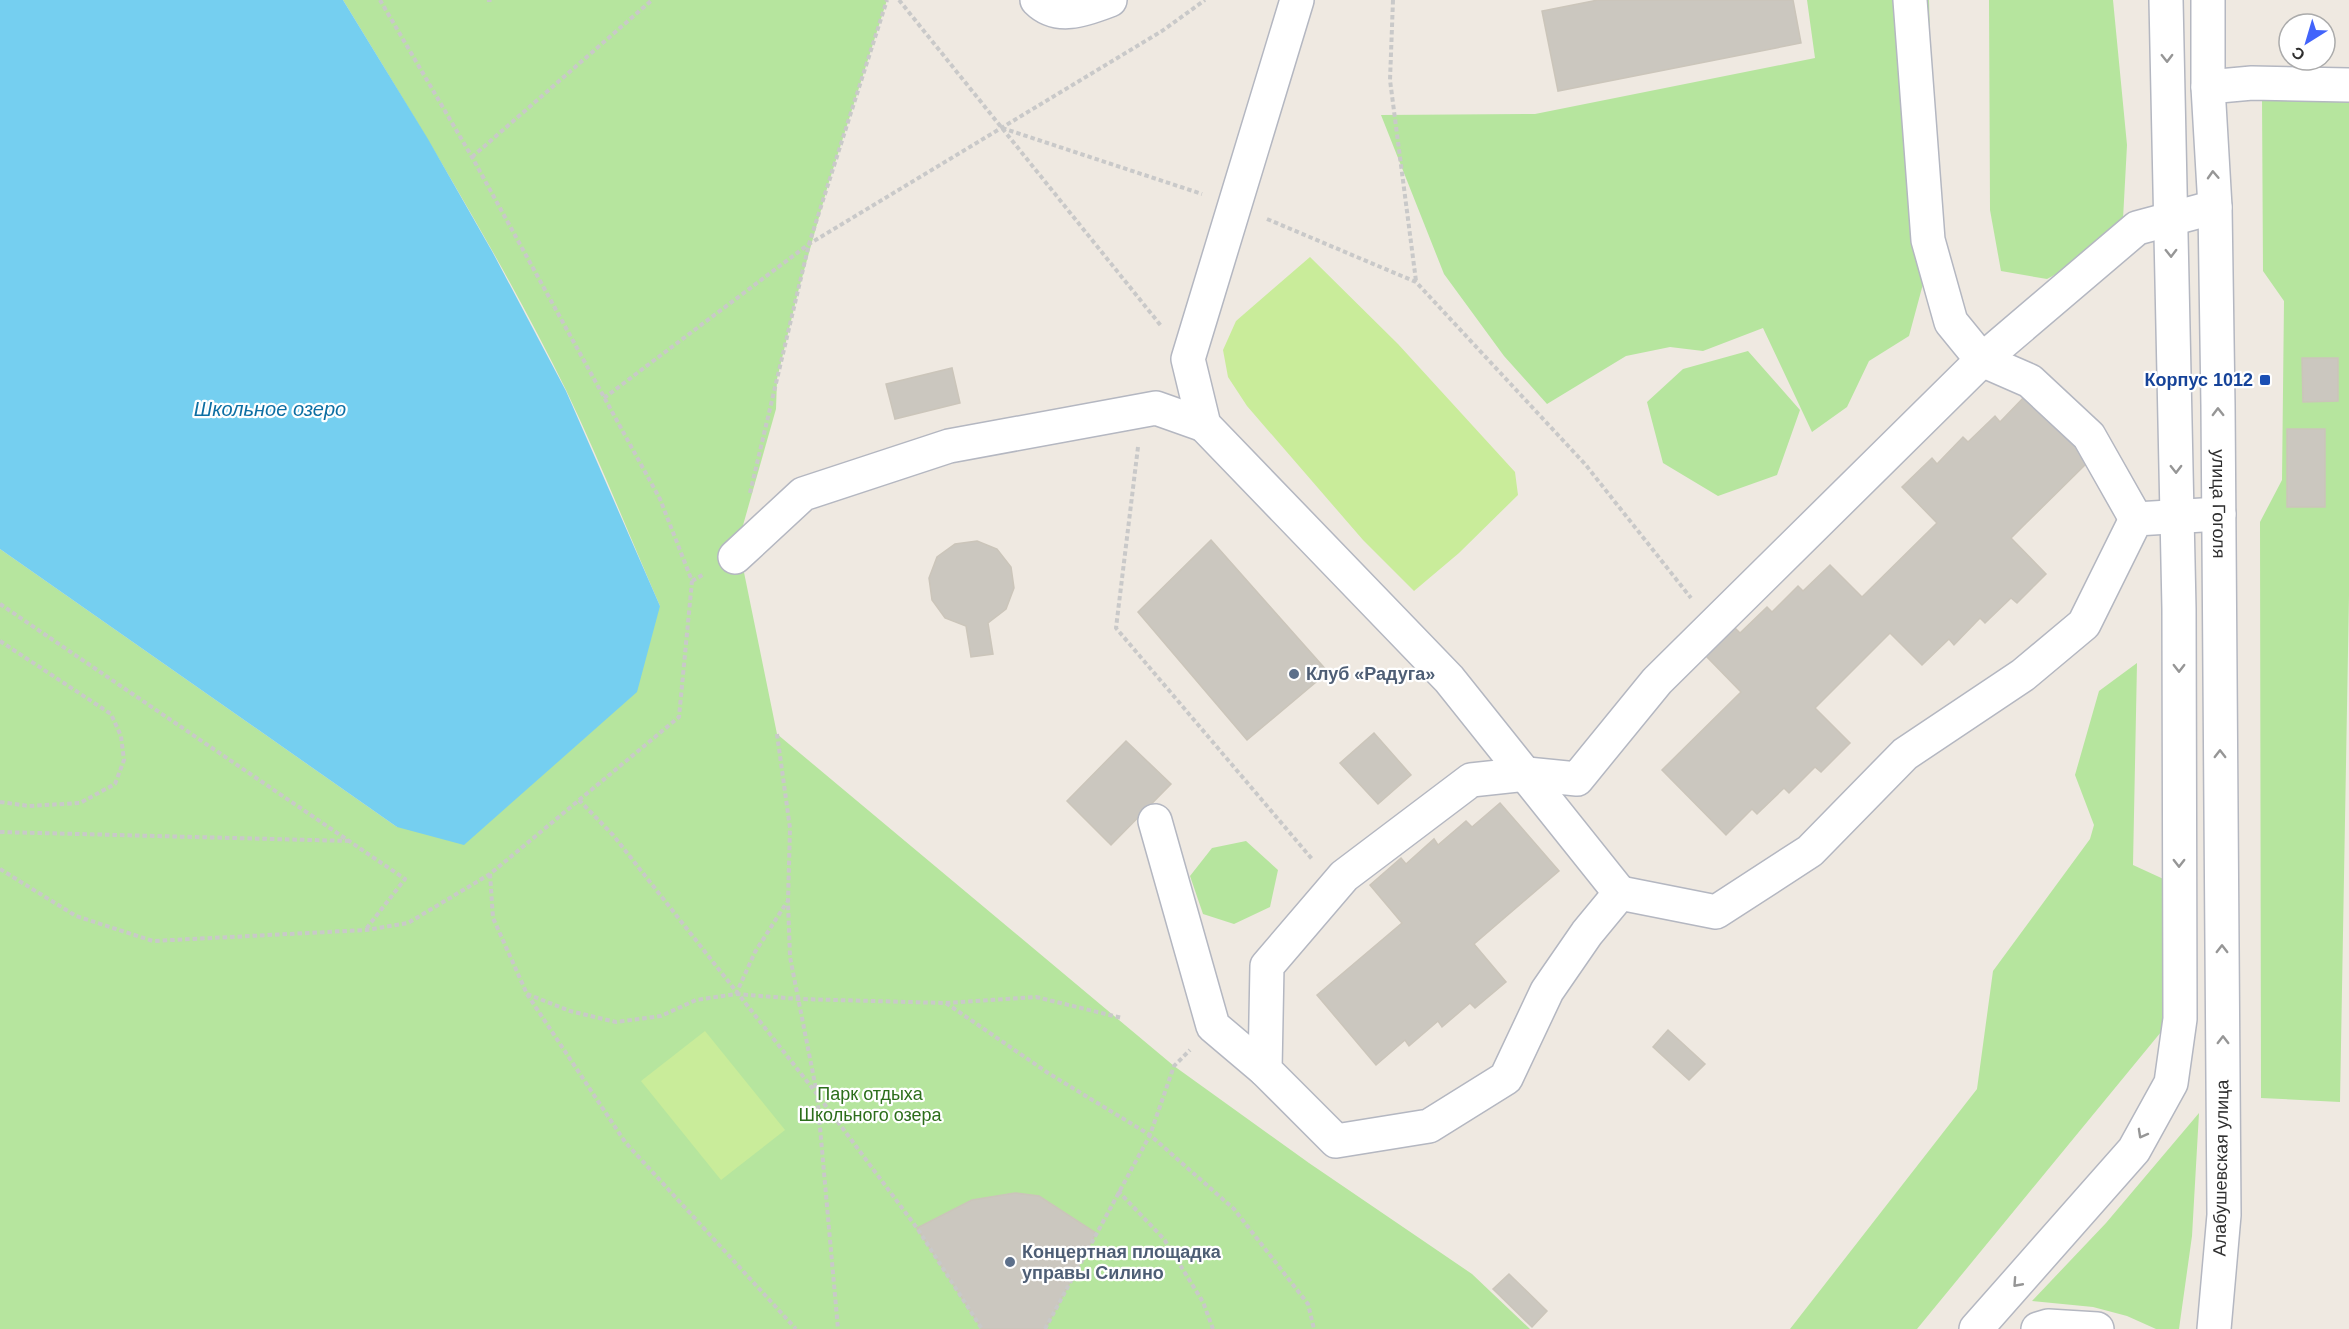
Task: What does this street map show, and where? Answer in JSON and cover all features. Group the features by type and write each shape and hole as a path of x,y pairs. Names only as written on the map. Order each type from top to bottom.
{"street":[{"path":"1036,0 1043,6 1076,14 1110,0"},
{"path":"1204,425 1188,359 1233,204 1297,0"},
{"path":"1910,0 1928,240 1951,322 1983,360 2030,381 2089,436 2136,519"},
{"path":"1976,1329 2134,1150 2171,1083 2180,1018 2177,515 2166,0"},
{"name":"улица Гоголя","path":"2208,0 2208,87 2215,207 2222,1007"},
{"path":"2208,87 2252,83 2349,85"},
{"path":"1265,1070 1267,966 1344,876 1471,780 1527,774 1577,778 1657,681 1983,360 2138,228 2215,207"},
{"path":"735,557 803,494 949,446 1156,408 1204,425 1449,679 1620,893 1716,912 1809,851 1905,754 2024,675 2084,624 2136,519"},
{"path":"2136,519 2219,513"},
{"path":"1155,821 1213,1026 1265,1070 1336,1140 1429,1126 1506,1078 1547,991 1587,933 1620,893"},
{"name":"Алабушевская улица","path":"2214,1329 2224,1215 2222,1007"},
{"path":"2038,1329 2048,1326 2097,1329"}],"path":[{"path":"0,869 76,916 153,941 366,930 408,923 490,874 679,717 692,581 660,499 472,157 380,0"},
{"path":"487,0 492,0"},
{"path":"472,157 652,0"},
{"path":"748,500 809,244 887,0"},
{"path":"899,0 1188,359"},
{"path":"604,398 809,244 1162,31 1205,0"},
{"path":"1393,0 1390,80 1416,282"},
{"path":"1002,128 1233,204 1416,282 1585,464 1713,627"},
{"path":"1143,411 1116,628 1335,886"},
{"path":"692,581 735,557"},
{"path":"0,604 405,879 366,930"},
{"path":"0,641 111,714 121,736 124,760 115,784 80,803 29,806 0,802"},
{"path":"777,734 790,828 788,902 790,957 817,1094 838,1329"},
{"path":"579,800 614,835 736,994 817,1094 917,1228 982,1329"},
{"path":"0,832 351,841"},
{"path":"490,874 493,918 527,994 625,1142 796,1329"},
{"path":"736,994 756,952 788,902"},
{"path":"527,994 570,1011 616,1022 661,1016 696,1000 736,994 799,999 946,1003 1035,997 1122,1018"},
{"path":"946,1003 1048,1073 1150,1135 1234,1209 1308,1304 1314,1329"},
{"path":"1045,1329 1150,1135 1174,1066 1213,1026"},
{"path":"1118,1191 1164,1239 1203,1302 1213,1329"}],"green space":[{"name":"Парк отдыха Школьного озера","path":"343,0 887,0 828,185 798,292 777,379 776,409 738,543 777,734 1174,1066 1309,1163 1472,1274 1530,1329 0,1329 0,549 397,827 660,606 591,444 541,340 459,193"},
{"path":"1807,0 1929,0 1932,110 1924,202 1923,284 1909,336 1869,361 1847,407 1812,432 1763,328 1703,351 1670,347 1626,356 1547,404 1504,356 1444,274 1381,115 1535,114 1815,58"},
{"path":"1989,0 2113,0 2127,145 2123,219 2084,259 2047,279 2001,271 1990,210"},
{"path":"2349,95 2349,595 2340,1102 2261,1098 2260,522 2282,480 2284,301 2263,271 2262,98"},
{"path":"1310,257 1398,344 1515,472 1518,495 1459,553 1414,591 1363,540 1247,406 1228,377 1223,350 1236,321"},
{"path":"1748,351 1800,410 1777,475 1718,496 1663,463 1647,402 1683,369"},
{"path":"2137,663 2133,865 2170,882 2175,979 2161,1032 1917,1329 1790,1329 1977,1089 1993,971 2090,839 2094,825 2075,775 2099,691"},
{"path":"1246,841 1278,870 1270,907 1234,924 1203,914 1190,876 1212,848"},
{"path":"705,1031 785,1130 721,1180 641,1081"},
{"path":"2199,1113 2192,1236 2179,1329 2156,1329 2127,1316 2093,1307 2032,1301 2106,1223"}],"water":[{"name":"Школьное озеро","path":"0,0 343,0 428,139 493,253 566,391 660,606 637,692 464,845 397,827 0,549"}],"building":[{"path":"1598,0 1793,0 1801,43 1558,91 1542,11"},
{"path":"2302,358 2338,358 2338,401 2303,402"},
{"path":"952,368 960,403 895,419 886,384"},
{"path":"2026,395 2090,460 2011,538 2046,574 2017,603 2011,598 1985,623 1980,618 1954,645 1949,639 1922,665 1890,633 1815,708 1850,743 1821,772 1815,767 1789,793 1784,788 1757,814 1752,809 1726,835 1662,770 1741,692 1706,656 1735,628 1740,633 1767,607 1772,612 1798,586 1803,591 1830,565 1862,597 1937,523 1902,487 1932,458 1937,464 1963,437 1968,442 1995,416 2000,422"},
{"path":"2287,429 2325,429 2325,507 2287,507"},
{"path":"1211,540 1328,672 1247,740 1138,612"},
{"path":"977,541 997,549 1011,567 1014,588 1006,609 988,623 993,654 971,657 966,626 945,618 932,600 929,578 937,557 955,544"},
{"path":"1374,733 1411,775 1378,804 1340,763"},
{"path":"1126,741 1171,784 1111,845 1067,801"},
{"path":"1500,803 1559,871 1474,944 1506,982 1475,1008 1470,1003 1442,1027 1438,1021 1409,1046 1405,1040 1376,1065 1317,995 1402,923 1370,885 1401,858 1406,864 1434,839 1438,845 1466,821 1472,827"},
{"path":"1668,1030 1705,1064 1689,1080 1653,1047"},
{"name":"Концертная площадка управы Силино","path":"1015,1193 1039,1196 1096,1233 1045,1329 982,1329 917,1228 972,1200"},
{"path":"1509,1274 1547,1311 1532,1327 1493,1289"}],"place":[{"name":"Корпус 1012","path":"2265,380"},
{"name":"Клуб «Радуга»","path":"1294,674"},
{"name":"Концертная площадка управы Силино","path":"1010,1262"}]}
